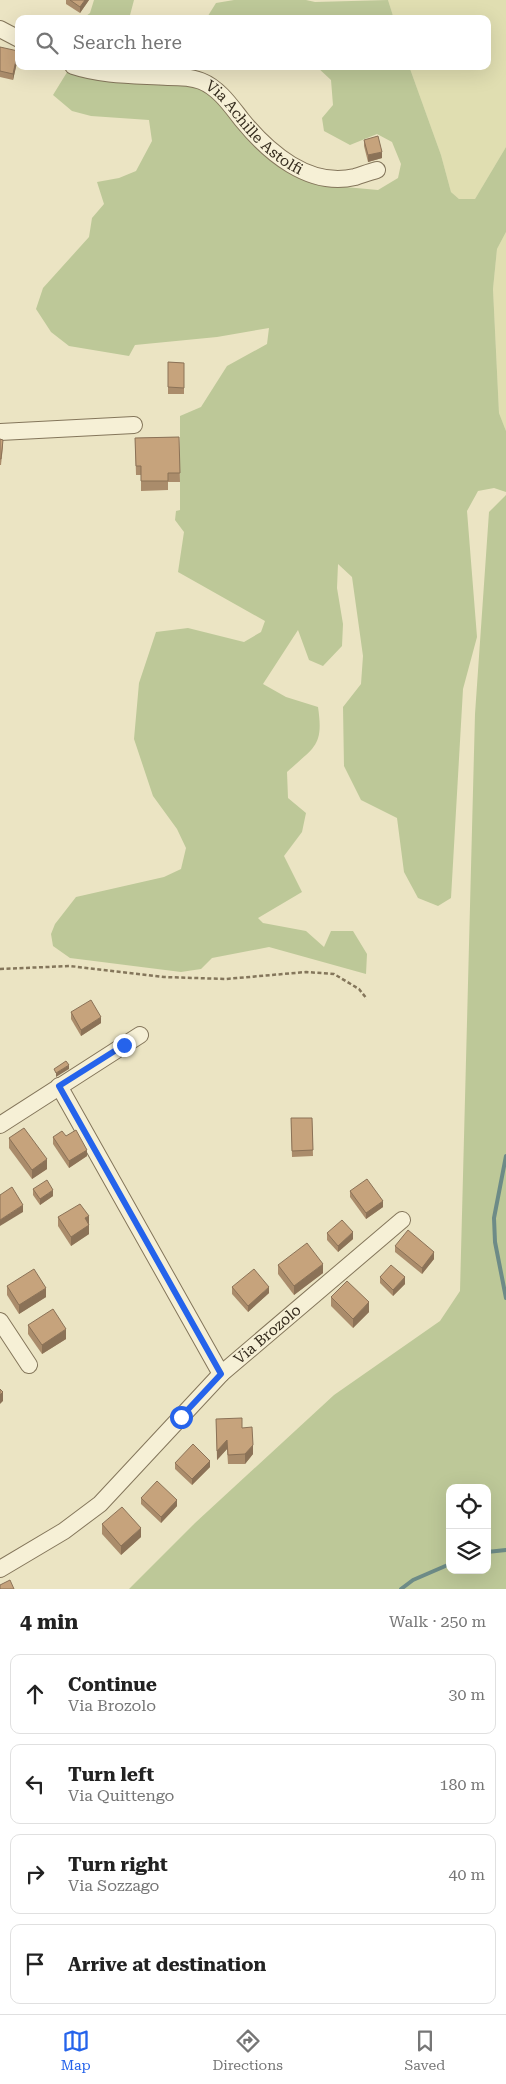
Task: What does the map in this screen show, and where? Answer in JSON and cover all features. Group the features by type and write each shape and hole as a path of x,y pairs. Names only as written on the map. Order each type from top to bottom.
{"street":[{"path":"0,29 15,37"},
{"name":"Via Achille Astolfi","path":"92,70 200,80 214,88 227,100 254,135 270,151 286,162 318,175 331,178 355,177 376,170"},
{"path":"0,432 134,425"},
{"path":"0,1124 140,1035"},
{"path":"59,1086 221,1374"},
{"name":"Via Brozolo","path":"0,1569 85,1517 100,1504 221,1374 402,1220"},
{"path":"0,1321 29,1364"}],"path":[{"path":"0,969 70,966 164,976 226,980 306,972 334,974 359,989 367,999"}],"shaded area":[{"path":"388,0 506,0 506,147 475,199 459,199 451,192 441,155 410,70 491,70 491,15 393,15"},
{"path":"506,232 506,431 499,413 493,289 497,249"}],"green space":[{"path":"94,0 134,0 130,15 87,15 90,13"},
{"path":"234,0 306,0 315,2 388,0 393,15 208,15 216,3"},
{"path":"68,70 206,88 241,129 334,186 378,190 398,178 401,164 392,142 377,134 350,145 324,131 322,118 333,105 331,80 320,70 410,70 441,155 451,192 459,199 475,199 506,147 506,232 497,249 493,289 499,413 506,431 506,492 494,488 478,491 467,511 477,637 463,689 451,898 438,906 418,898 404,872 397,818 361,800 344,766 343,707 361,684 363,656 352,577 338,564 337,588 343,624 342,646 323,666 309,660 298,630 263,684 286,697 318,707 319,731 315,745 287,772 288,798 306,813 302,832 284,856 302,892 258,918 263,923 306,931 324,947 331,931 353,931 367,954 366,974 269,947 212,958 201,969 181,972 70,958 53,946 51,934 55,924 76,897 164,877 181,869 186,848 177,829 153,796 134,739 139,683 156,632 188,628 244,642 261,632 265,621 178,572 184,532 175,520 176,511 180,510 180,416 201,407 227,366 267,344 269,328 217,337 135,345 129,356 69,346 51,332 36,309 43,288 89,237 92,218 104,204 97,182 119,178 136,171 152,141 149,120 91,116 72,111 53,95"},
{"path":"506,495 506,1589 129,1589 195,1523 334,1395 440,1321 460,1291 475,714 489,512"}],"building":[{"path":"70,0 85,0 80,7"},
{"path":"0,47 15,50 13,74 0,71"},
{"path":"378,136 382,152 368,155 364,140"},
{"path":"168,362 184,363 184,388 168,387"},
{"path":"179,437 180,473 168,473 168,481 141,481 141,466 136,466 135,438"},
{"path":"0,439 3,440 1,459 0,459"},
{"path":"91,1000 101,1017 81,1030 71,1012"},
{"path":"66,1061 69,1065 56,1073 54,1069"},
{"path":"291,1118 312,1118 313,1150 292,1151"},
{"path":"24,1128 47,1159 32,1170 9,1138"},
{"path":"76,1130 87,1150 69,1161 53,1137 62,1131 66,1136"},
{"path":"367,1179 383,1201 366,1213 350,1191"},
{"path":"47,1180 53,1190 40,1199 33,1189"},
{"path":"12,1187 23,1205 0,1220 0,1195"},
{"path":"80,1204 89,1216 85,1218 89,1225 71,1237 58,1217"},
{"path":"342,1220 353,1232 338,1246 327,1233"},
{"path":"408,1230 434,1252 422,1268 395,1246"},
{"path":"307,1243 323,1264 294,1286 278,1265"},
{"path":"391,1265 405,1277 393,1290 380,1277"},
{"path":"34,1269 46,1288 19,1305 7,1286"},
{"path":"254,1269 269,1287 248,1306 232,1287"},
{"path":"347,1281 369,1302 353,1319 331,1297"},
{"path":"53,1309 66,1329 42,1345 28,1325"},
{"path":"242,1418 242,1428 252,1427 253,1445 245,1454 228,1455 227,1440 217,1451 216,1419"},
{"path":"193,1444 210,1461 192,1479 175,1463"},
{"path":"157,1481 177,1500 161,1517 141,1498"},
{"path":"122,1507 141,1528 121,1546 102,1524"},
{"path":"10,1580 14,1589 0,1589 0,1585"}],"waterway":[{"path":"506,1156 494,1218 495,1242 506,1298"},
{"path":"491,1552 506,1550"},
{"path":"401,1589 413,1580 446,1566"}],"route":[{"path":"124,1045 59,1086 221,1374 181,1417"}]}
